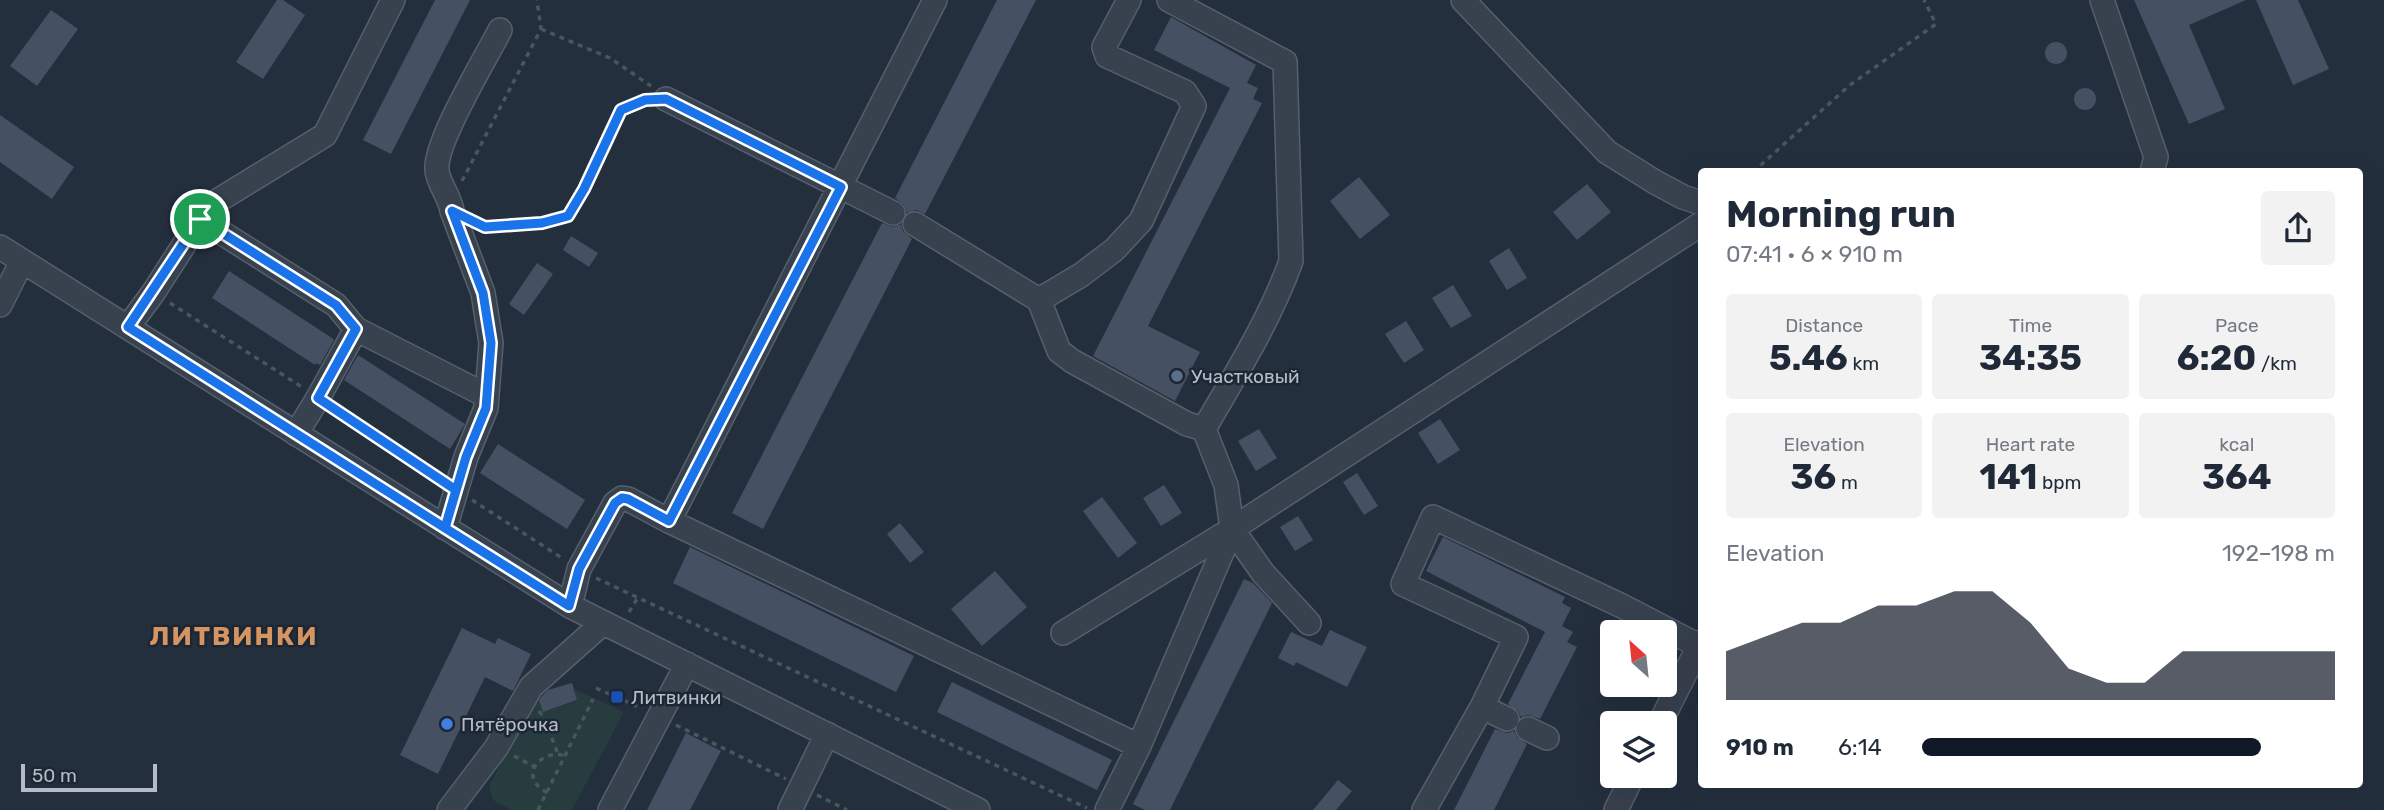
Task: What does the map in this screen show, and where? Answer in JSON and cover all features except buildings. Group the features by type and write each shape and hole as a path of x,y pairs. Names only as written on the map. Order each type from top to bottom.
{"street":[{"path":"128,327 209,206 325,135 393,0"},
{"path":"669,521 935,0"},
{"path":"1039,300 1114,250 1142,221 1194,106 1185,92 1107,56 1104,47 1129,0"},
{"path":"1169,0 1280,59 1285,62 1286,68 1291,261 1285,280 1251,347 1204,429"},
{"path":"1463,0 1606,152 1664,187 1698,202"},
{"path":"2102,0 2156,157 2153,168"},
{"path":"445,528 466,457 486,408 491,343 483,293 452,206 436,171 440,147 500,30"},
{"path":"666,99 893,213"},
{"path":"200,219 336,305 356,329 486,396"},
{"path":"915,224 1039,300 1059,351 1072,361 1187,424 1204,429"},
{"path":"1063,633 1232,529 1698,226"},
{"path":"0,247 569,606 613,622 687,664 978,810"},
{"path":"0,305 22,261"},
{"path":"296,433 356,329"},
{"path":"1204,429 1226,485 1232,529 1263,573 1309,623"},
{"path":"569,606 579,569 615,503 622,498 628,499 1139,746"},
{"path":"1424,810 1482,706 1516,637 1403,584 1433,517 1698,643"},
{"path":"1107,810 1139,746 1232,529"},
{"path":"456,808 496,748 531,687 613,622"},
{"path":"1666,711 1698,648"},
{"path":"610,810 687,664"},
{"path":"1482,706 1527,729"},
{"path":"790,810 827,734"},
{"path":"1616,810 1627,788"}],"path":[{"path":"537,0 541,29 452,206 485,227 542,223 568,216 584,189 621,110 645,100 666,99"},
{"path":"1757,168 1850,85 1936,24 1924,0"},
{"path":"541,29 610,58 647,82 666,99"},
{"path":"153,293 579,569 637,599 1091,810"},
{"path":"613,622 637,599"},
{"path":"531,687 558,754"},
{"path":"596,688 847,810"},
{"path":"538,810 593,699"},
{"path":"547,793 536,784 533,775 540,759 549,754 565,756"}],"green space":[{"path":"574,689 624,712 572,810 512,810 493,800 489,787 531,702 537,694 543,712 577,701"}],"place":[{"name":"Участковый","path":"1177,376"},
{"name":"Литвинки","path":"617,697"},
{"name":"Пятёрочка","path":"447,724"}],"district":[{"name":"ЛИТВИНКИ","path":"234,636"}],"route":[{"path":"200,219 128,327 445,528 466,457 486,408 491,343 483,293 452,211 485,227 542,223 568,216 584,189 612,124 621,110 645,100 666,99 841,187 669,521 628,499 622,498 615,503 579,569 569,606 445,528 456,490 318,398 356,329 336,305 200,219"}]}
